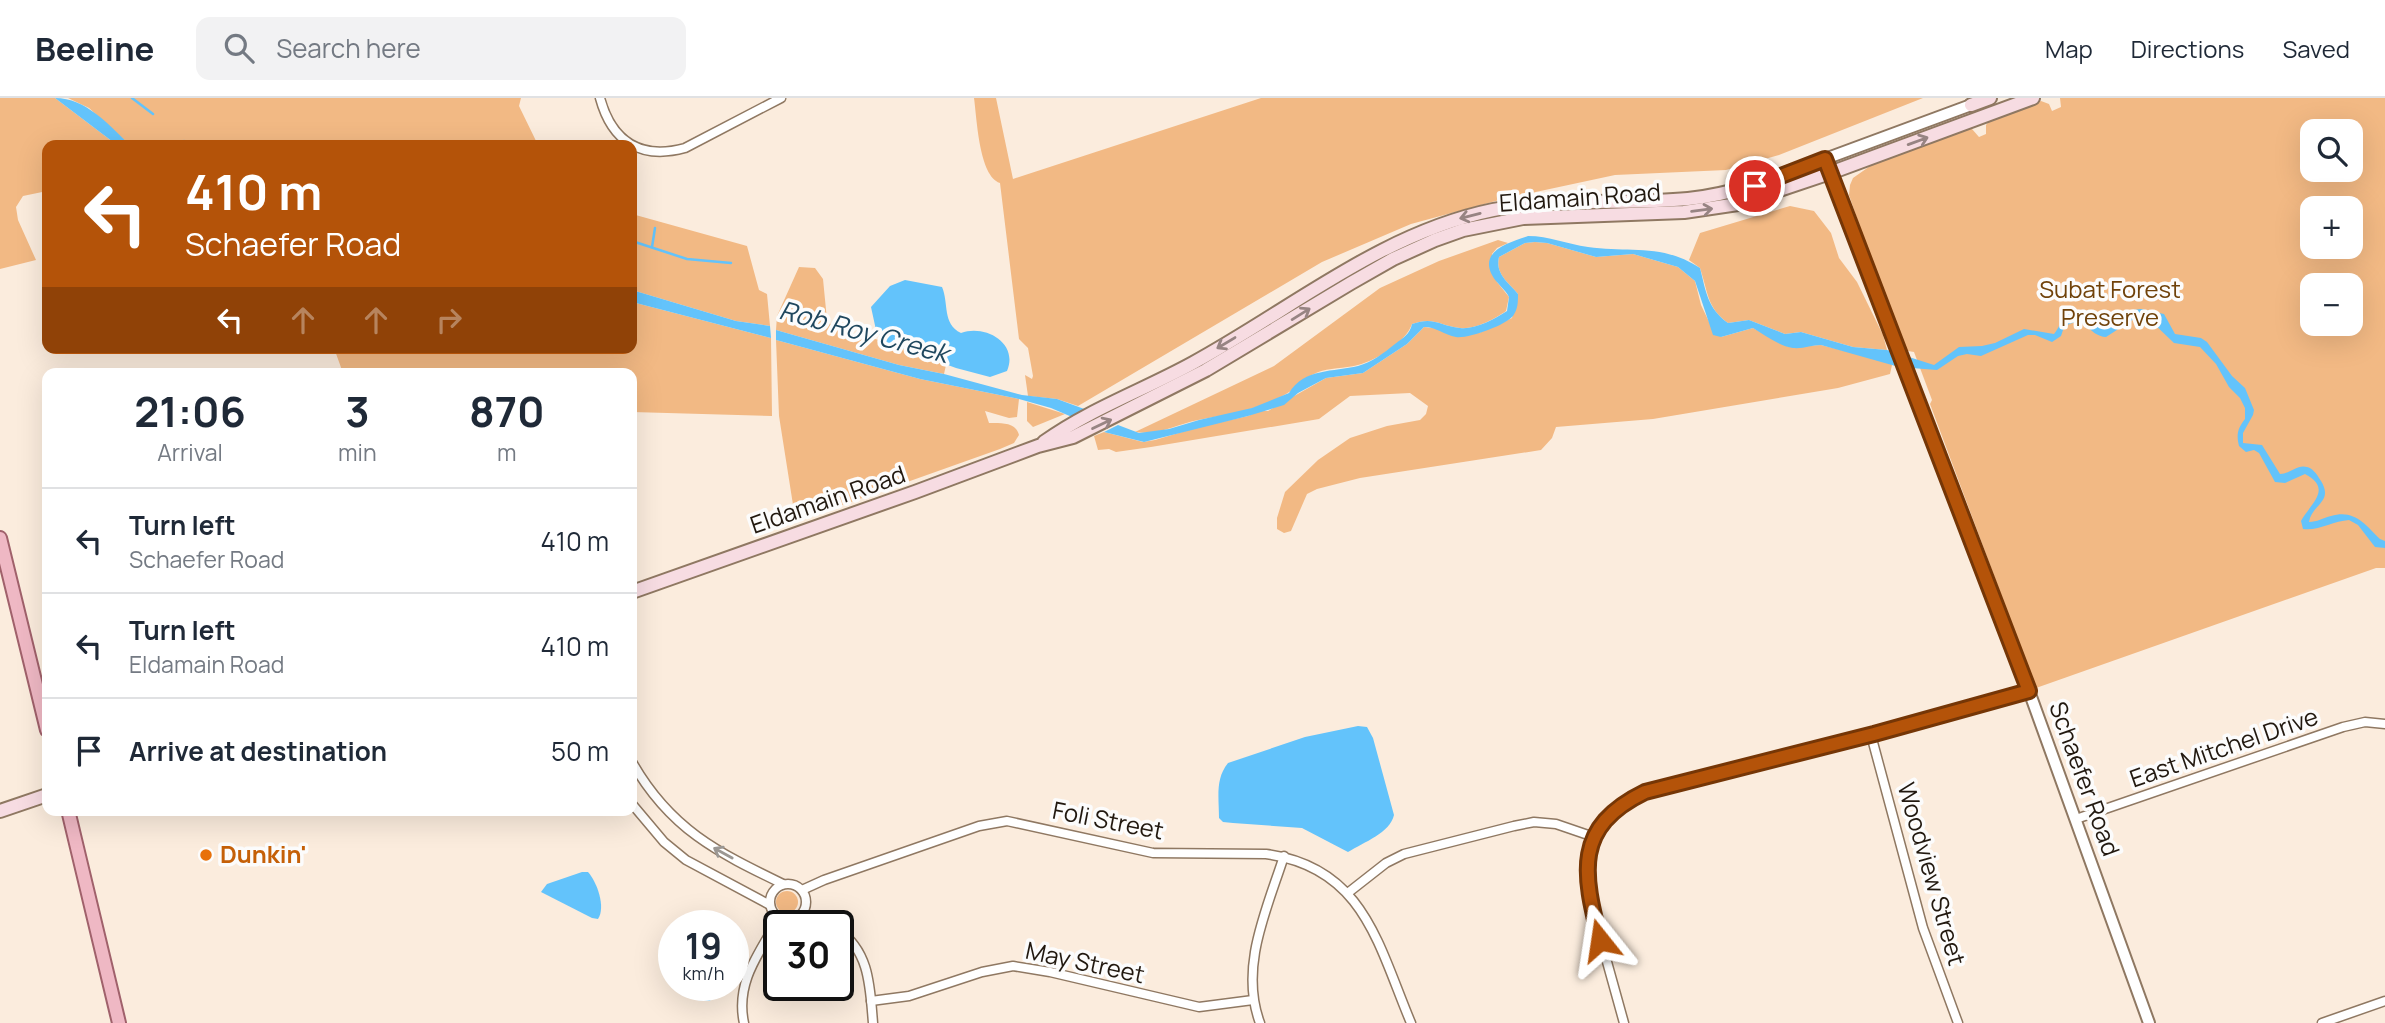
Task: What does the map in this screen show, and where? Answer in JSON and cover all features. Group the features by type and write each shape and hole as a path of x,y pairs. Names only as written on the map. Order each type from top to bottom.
{"main road":[{"name":"Eldamain Road","path":"1970,105 1990,98"},
{"name":"Eldamain Road","path":"637,590 1038,446 1073,438 1249,346 1393,259 1463,230 1523,218 1710,210 1762,198 2033,98"},
{"name":"Eldamain Road","path":"1038,446 1067,425 1194,362 1374,254 1417,233 1460,218 1533,205 1691,198 1755,186 1825,159"},
{"path":"0,538 42,710"},
{"path":"0,811 42,797"},
{"path":"69,816 119,1023"}],"street":[{"path":"600,98 604,113 613,128 626,140"},
{"path":"637,147 654,153 685,148 781,98"},
{"name":"Eldamain Road","path":"1825,159 1970,105"},
{"name":"Schaefer Road","path":"1825,159 2029,691 2149,1023"},
{"path":"1624,1023 1589,897 1587,866 1594,837 1602,823 1613,813 1645,792 1871,735 2029,691"},
{"name":"East Mitchel Drive","path":"2076,819 2343,727 2365,722 2385,724"},
{"name":"Woodview Street","path":"1871,735 1923,928 1958,1023"},
{"path":"637,769 663,806 693,835 783,884 791,884 802,890 806,898 804,910"},
{"path":"637,810 664,842 686,860 770,905 773,910"},
{"name":"Foli Street","path":"802,890 979,826 1007,821 1153,853 1266,853 1284,856 1319,870 1349,892 1369,924 1411,1023"},
{"path":"1349,892 1385,863 1404,854 1514,826 1534,822 1556,824 1594,837"},
{"path":"1260,1023 1253,1000 1252,976 1258,937 1284,856"},
{"path":"770,905 771,896 776,888 783,884"},
{"path":"854,943 860,952 869,980 873,1023"},
{"path":"744,1023 741,993 763,947"},
{"name":"May Street","path":"871,1001 909,996 982,972 1013,966 1050,972 1199,1007 1253,1000"},
{"path":"2322,1023 2385,1001"}],"green space":[{"path":"0,98 55,98 110,140 42,140 42,192 23,196 16,207 18,220 36,260 0,269"},
{"path":"68,98 521,98 519,106 536,140 124,140 89,108"},
{"path":"974,98 996,98 1013,179 1261,98 1923,98 1779,155 1726,170 1615,175 1503,199 1411,224 1322,262 1078,406 1057,399 1028,396 1025,375 1032,379 1033,376 1028,348 1019,339 1000,183 993,178 983,159"},
{"name":"Subat Forest Preserve","path":"2060,98 2385,98 2385,568 2376,568 2036,688 1930,404 1932,400 1914,352 1905,348 1849,195 1853,178 1873,164 1968,128 1979,137 1986,134 1986,125 1990,120 2041,101 2049,104 2052,111 2061,107"},
{"path":"1790,206 1814,211 1831,233 1839,258 1857,282 1883,335 1887,350 1853,347 1801,332 1785,334 1749,320 1728,323 1716,311 1709,299 1700,268 1689,260 1700,233"},
{"path":"637,215 747,246 759,290 767,294 770,326 736,321 637,291"},
{"path":"1498,240 1508,243 1497,248 1492,254 1497,282 1509,297 1506,311 1490,320 1466,328 1432,321 1412,324 1404,337 1382,355 1358,365 1316,373 1290,392 1265,404 1159,431 1135,432 1274,366 1380,288 1439,261"},
{"path":"1535,242 1596,257 1633,254 1678,267 1695,281 1701,305 1712,328 1721,337 1753,328 1789,347 1821,345 1888,362 1892,365 1890,374 1838,388 1653,419 1556,427 1552,438 1541,450 1360,478 1317,489 1307,494 1291,531 1284,533 1277,529 1277,518 1285,492 1318,460 1350,438 1387,426 1420,420 1426,414 1428,406 1410,393 1350,396 1319,419 1116,452 1109,449 1098,450 1094,436 1104,432 1143,442 1259,411 1268,411 1326,378 1363,373 1407,344 1424,327 1479,333 1512,318 1518,294 1501,273 1499,257 1525,243"},
{"path":"799,267 815,268 823,279 827,320 835,329 883,341 946,365 944,374 899,365 776,330 777,316"},
{"path":"637,303 771,338 772,416 637,412 637,368 341,368 336,354 637,354"},
{"path":"776,340 920,379 1019,399 1017,417 1009,418 985,411 989,423 1011,425 1019,435 1014,443 1000,449 806,518 797,518 779,416"},
{"path":"1027,402 1065,414 1033,427 1027,421"},
{"path":"787,891 795,894 795,910 779,910 776,902 779,894"}],"water":[{"path":"55,98 66,99 87,108 125,140 110,140"},
{"path":"1528,236 1603,249 1645,250 1672,255 1700,268 1711,305 1728,323 1749,320 1785,334 1801,332 1853,347 1887,350 1934,365 1959,347 1995,343 2024,329 2054,334 2065,317 2072,312 2086,315 2103,327 2133,310 2164,314 2175,334 2201,338 2207,342 2232,376 2245,388 2254,410 2243,433 2243,443 2262,445 2280,474 2303,466 2317,475 2325,492 2309,522 2339,514 2353,516 2385,541 2385,548 2375,547 2358,525 2349,520 2315,529 2303,529 2301,521 2317,496 2318,485 2305,474 2285,483 2275,482 2259,453 2254,450 2246,452 2239,446 2239,428 2245,419 2245,408 2216,364 2200,347 2174,343 2151,321 2137,317 2106,337 2082,323 2072,323 2064,327 2061,336 2052,342 2028,335 1981,356 1958,356 1937,370 1899,367 1821,345 1788,347 1753,328 1721,337 1713,335 1695,281 1678,267 1633,254 1596,257 1547,243 1525,243 1499,257 1501,273 1518,294 1518,300 1513,316 1495,327 1477,334 1456,337 1424,327 1407,344 1363,373 1326,378 1298,393 1284,405 1248,416 1144,442 1104,432 1118,425 1139,433 1169,429 1252,408 1289,393 1295,385 1311,375 1368,362 1403,338 1412,324 1432,321 1466,328 1491,320 1507,311 1509,297 1492,275 1490,259 1499,248"},
{"path":"905,280 942,287 951,324 961,333 980,331 998,338 1008,352 1007,371 990,377 956,368 883,341 876,330 871,307 890,286"},
{"path":"637,291 736,321 770,326 771,338 637,303"},
{"path":"776,330 899,365 1022,395 1057,399 1087,410 1072,417 1019,399 920,379 776,340"},
{"path":"1358,726 1367,727 1373,738 1394,815 1387,827 1376,836 1348,852 1302,828 1223,822 1219,818 1219,782 1228,763 1305,737"},
{"path":"588,872 597,888 601,901 598,919 541,892 547,884"}],"waterway":[{"path":"132,98 153,114"},
{"path":"652,247 655,228"},
{"path":"637,243 687,259 731,263"}],"place":[{"name":"Dunkin'","path":"206,855"}],"route":[{"path":"1600,940 1587,880 1590,851 1602,823 1629,800 1645,792 1874,734 2029,691 1825,159 1755,186"}],"water label":[{"name":"Rob Roy Creek","path":"864,332"}]}
